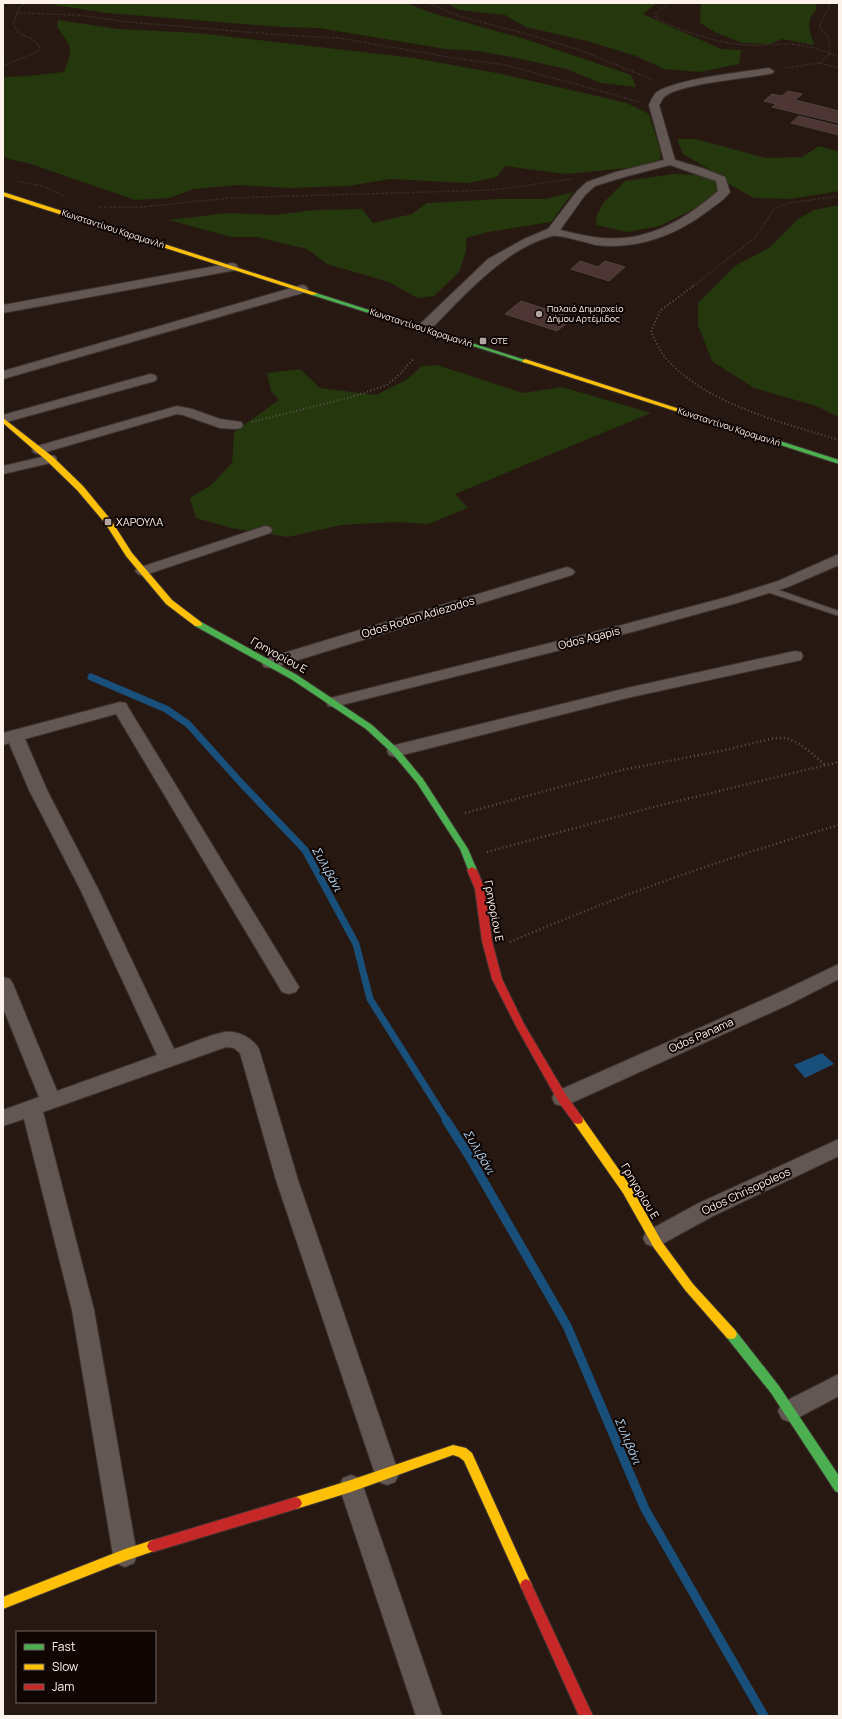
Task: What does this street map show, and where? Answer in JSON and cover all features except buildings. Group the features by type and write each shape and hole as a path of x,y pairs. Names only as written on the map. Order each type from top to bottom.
{"street":[{"path":"670,162 654,105 660,95 671,89 769,71"},
{"path":"423,329 492,262 528,242 552,232 581,193 591,184 670,162 698,170 721,180 724,192 709,205 682,224 644,239 609,242 552,232"},
{"name":"Κωνσταντίνου Καραμανλή","path":"3,194 839,462"},
{"path":"3,309 232,267"},
{"path":"3,374 302,290"},
{"path":"3,420 150,378"},
{"path":"3,470 102,431 177,410 187,410 205,419 224,424 236,425"},
{"name":"Γρηγορίου Ε","path":"3,420 80,488 99,511 143,571 169,602 203,627 294,676 334,702 369,727 395,751 420,781 445,818 467,857 480,889 490,951 497,979 520,1025 562,1098 591,1136 627,1190 654,1238 689,1287 749,1354 790,1411 839,1487"},
{"path":"143,571 265,530"},
{"name":"Odos Agapis","path":"334,702 626,629 783,584 839,559"},
{"name":"Odos Rodon Adiezodos","path":"270,663 567,572"},
{"path":"395,751 627,693 795,656"},
{"path":"169,1059 89,889 9,737 120,707 289,987"},
{"name":"Odos Panama","path":"562,1098 783,999 839,971"},
{"path":"3,984 42,1105 83,1310 126,1555"},
{"path":"3,1118 226,1039 240,1042 249,1049 286,1180 387,1474"},
{"name":"Odos Chrisopoleos","path":"654,1238 705,1210 839,1147"},
{"path":"790,1411 839,1384"},
{"path":"3,1603 126,1555 351,1486 453,1450 462,1452 468,1457 586,1716"},
{"path":"351,1486 429,1716"}],"lane":[{"path":"767,589 839,614"}],"path":[{"path":"3,66 39,51 40,46 32,39 19,33 13,24 19,8 25,3"},
{"path":"429,3 459,16 534,36 588,53 640,74 671,89"},
{"path":"670,3 656,14 656,18 687,31 729,43 760,46 790,44 811,47 839,57"},
{"path":"829,3 829,8 819,26 829,38 830,54"},
{"path":"17,13 64,14 128,22 283,35 339,38 454,58 506,65 654,105"},
{"path":"769,71 819,62 830,54"},
{"path":"819,62 839,68"},
{"path":"92,206 112,208 141,207 230,198 492,190 590,177 601,180"},
{"path":"17,180 45,187 64,196"},
{"path":"839,196 789,203 774,209 756,237 660,311 651,332 664,357 690,382 744,408 839,440"},
{"path":"236,425 351,397 387,385 400,374 414,358"},
{"path":"445,818 525,798 588,778 668,760 738,748 780,737 794,740 825,765"},
{"path":"467,857 649,808 839,762"},
{"path":"490,951 645,886 710,863 839,825"}],"green space":[{"path":"58,3 406,3 435,14 522,38 631,75 636,87 601,83 566,69 477,51 446,49 318,28 282,27 107,13 54,5"},
{"path":"446,3 657,3 643,14 721,49 741,50 739,64 700,72 664,69 636,56 587,41 526,27 505,15 459,10"},
{"path":"701,3 815,3 817,9 810,18 809,22 814,45 782,39 770,44 742,43 715,32 700,23"},
{"path":"58,20 118,29 197,33 414,58 502,74 627,103 649,114 661,153 658,165 566,174 505,166 497,177 468,183 390,179 348,186 289,188 237,185 194,189 169,198 135,200 28,163 12,160 3,156 3,77 64,72 69,57 70,48 66,39 57,27"},
{"path":"677,139 695,139 766,158 802,157 819,146 839,152 839,191 790,199 754,198 729,184 724,178 683,154"},
{"path":"675,174 699,175 722,184 716,193 694,209 660,226 627,232 596,225 597,215 604,202 625,181"},
{"path":"573,192 551,222 488,232 466,238 466,251 459,272 434,296 417,298 389,282 327,264 307,249 257,237 231,237 169,220 228,213 275,215 314,210 362,209 373,223 412,214 427,203 500,199 546,199"},
{"path":"839,205 839,417 816,406 754,388 712,361 698,325 698,303 735,266 769,248 798,219 814,210"},
{"path":"437,365 523,393 562,387 651,413 455,494 468,508 428,524 397,522 341,525 288,537 231,528 196,518 190,498 211,485 232,463 234,432 279,400 271,391 267,373 300,369 320,388 376,395 406,380 422,366"}],"water":[{"path":"822,1053 834,1064 805,1078 794,1065"}],"waterway":[{"name":"Συλιβάνι","path":"91,677 166,709 188,724 242,784 305,850 356,944 370,999 447,1121"},
{"name":"Συλιβάνι","path":"446,1120 469,1156 567,1326 645,1509 764,1716"}],"traffic: fast":[{"path":"314,294 525,361"},
{"path":"730,427 839,462"},
{"path":"198,624 294,677 369,727 395,751 420,781 464,849 472,870"},
{"path":"731,1334 775,1389 839,1487"}],"traffic: slow":[{"path":"3,194 314,294"},
{"path":"525,361 730,427"},
{"path":"3,420 50,459 80,488 108,522 129,554 169,602 198,624"},
{"path":"578,1120 627,1190 658,1245 689,1287 731,1334"},
{"path":"296,1503 351,1486 453,1450 462,1452 468,1457 526,1585"},
{"path":"3,1603 125,1555 153,1546"}],"traffic: jam":[{"path":"472,870 480,889 487,941 497,979 520,1025 562,1098 578,1120"},
{"path":"153,1546 296,1503"},
{"path":"526,1585 586,1716"}],"place":[{"name":"Παλαιό Δημαρχείο Δήμου Αρτέμιδος","path":"539,314"},
{"name":"ΟΤΕ","path":"483,341"},
{"name":"ΧΑΡΟΥΛΑ","path":"108,522"}]}
